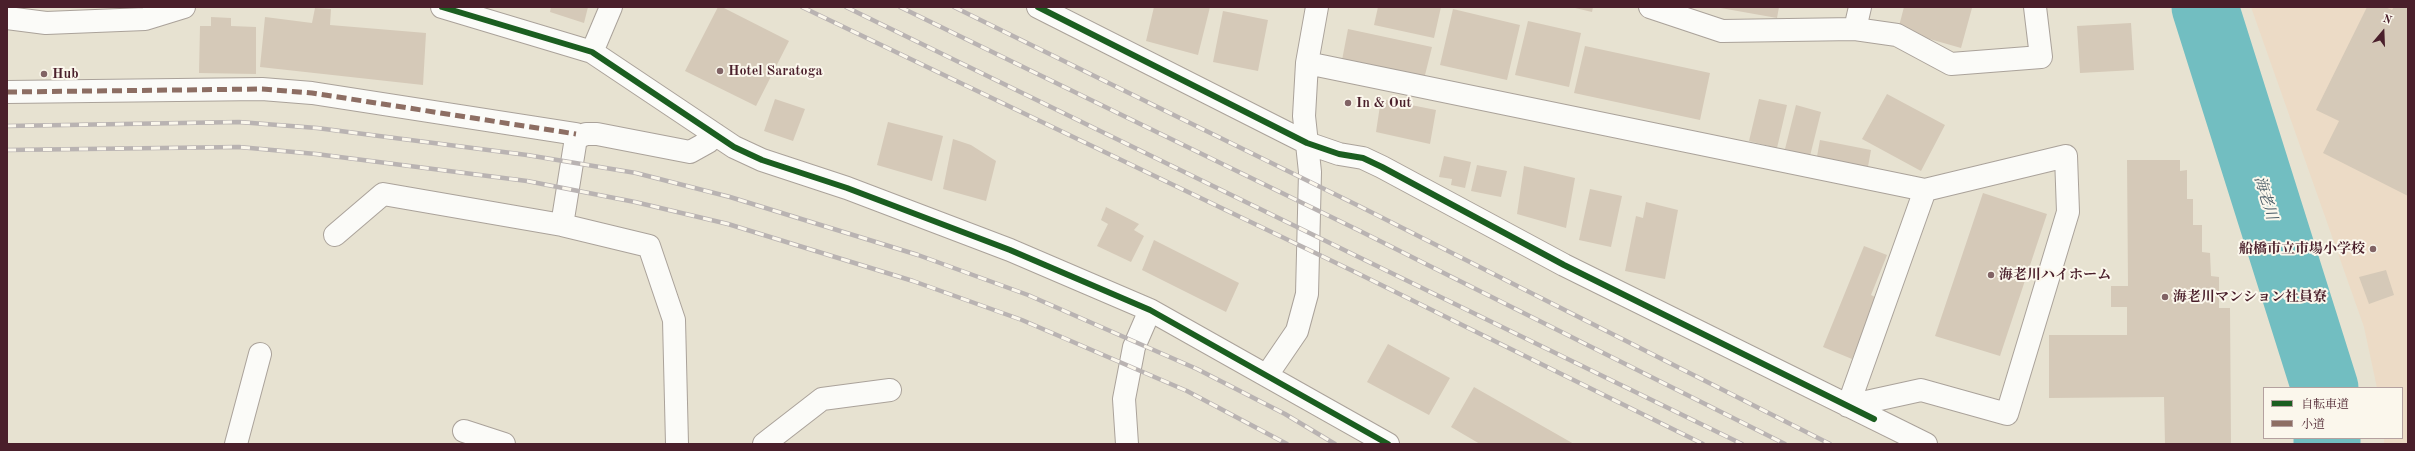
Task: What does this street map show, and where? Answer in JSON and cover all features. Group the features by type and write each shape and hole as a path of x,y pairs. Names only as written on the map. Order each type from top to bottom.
{"street":[{"path":"7,18 46,23 145,19 184,7"},
{"path":"442,7 592,52 734,147 762,160 847,188 1010,250 1150,310 1388,444"},
{"path":"592,52 611,7"},
{"path":"1038,7 1307,144 1339,154 1363,158 1382,167 1564,265 1874,420 1926,444"},
{"path":"1267,375 1297,331 1307,294 1310,172 1304,116 1307,63 1317,7"},
{"path":"1650,7 1722,31 1855,29 1897,35 1951,64 2041,57 2035,7"},
{"path":"1855,29 1860,7"},
{"path":"1307,63 1924,190 2066,156 2068,212 2007,414 1921,390 1848,406"},
{"path":"7,92 262,89 312,93 576,134"},
{"path":"562,225 576,138 586,134 597,134 690,152 708,142 715,134"},
{"path":"1848,406 1924,190"},
{"path":"335,236 383,194 562,225 649,246 674,320 677,444"},
{"path":"1127,444 1124,399 1134,347 1150,310"},
{"path":"236,444 260,354"},
{"path":"764,444 822,399 890,390"},
{"path":"464,431 504,444"}],"shaded area":[{"name":"船橋市立市場小学校","path":"2251,7 2408,7 2408,444 2384,444 2384,439 2403,439 2403,387 2377,387 2364,327"}],"building":[{"path":"551,7 588,7 584,23 550,12"},
{"path":"718,7 722,7 789,41 756,106 685,71"},
{"path":"1154,7 1210,7 1198,55 1146,41"},
{"path":"1378,7 1441,7 1434,38 1374,25"},
{"path":"1571,7 1593,7 1592,12"},
{"path":"1715,7 1779,7 1777,18"},
{"path":"1904,7 1972,8 1961,48 1898,30"},
{"path":"2367,7 2385,7 2392,10 2394,7 2408,7 2408,196 2323,153 2339,121 2316,110"},
{"path":"315,8 331,9 330,25 426,33 423,85 260,67 265,17 312,23"},
{"path":"1453,9 1520,25 1507,80 1440,65"},
{"path":"1223,11 1268,20 1258,71 1213,62"},
{"path":"211,17 231,18 231,26 256,27 256,74 199,73 200,26 211,26"},
{"path":"1528,21 1581,33 1569,87 1515,75"},
{"path":"2131,23 2134,70 2080,73 2077,26"},
{"path":"1348,29 1432,47 1424,79 1342,60"},
{"path":"1585,46 1710,73 1700,120 1574,93"},
{"path":"1887,94 1945,125 1921,171 1862,139"},
{"path":"775,99 805,109 793,141 764,131"},
{"path":"1381,99 1436,110 1430,144 1376,132"},
{"path":"1759,99 1787,105 1777,148 1749,141"},
{"path":"1796,105 1821,112 1810,156 1785,149"},
{"path":"888,122 943,136 932,181 877,165"},
{"path":"953,139 971,145 996,161 986,201 943,189"},
{"path":"1820,140 1871,150 1867,172 1816,162"},
{"path":"1444,156 1471,162 1465,188 1451,185 1452,179 1439,177"},
{"name":"海老川マンション社員寮","path":"2127,160 2180,160 2180,171 2187,170 2187,199 2193,199 2193,225 2202,225 2202,252 2210,253 2211,276 2219,277 2219,308 2230,308 2231,444 2165,444 2164,397 2049,398 2049,335 2127,335 2127,307 2111,307 2111,286 2128,286"},
{"path":"1477,165 1507,171 1501,197 1471,191"},
{"path":"1524,166 1575,178 1566,228 1517,214"},
{"path":"1590,189 1622,196 1611,247 1579,240"},
{"name":"海老川ハイホーム","path":"1983,193 2047,214 2000,356 1935,336"},
{"path":"1646,202 1678,210 1665,279 1625,271 1636,216 1643,218"},
{"path":"1106,207 1139,224 1134,230 1144,236 1131,262 1097,246 1108,224 1101,220"},
{"path":"1154,240 1239,283 1226,312 1142,270"},
{"path":"1864,246 1887,255 1871,295 1877,298 1852,359 1823,347"},
{"path":"2386,270 2394,295 2369,304 2359,277"},
{"path":"1388,344 1450,378 1429,415 1367,382"},
{"path":"1474,387 1574,444 1480,444 1451,427"}],"waterway":[{"name":"海老川","path":"2205,7 2325,387"},
{"name":"海老川","path":"2327,439 2327,444"}],"railway":[{"path":"802,7 1355,272 1703,444"},
{"path":"846,7 1742,444"},
{"path":"900,7 1358,230 1785,444"},
{"path":"954,7 1361,207 1830,444"},
{"path":"7,126 239,122 317,128 527,155 636,173 730,197 918,255 1028,295 1197,369 1285,414 1335,444"},
{"path":"7,150 239,147 316,154 527,181 635,202 728,224 913,281 1022,320 1187,391 1287,444"}],"marked path":[{"path":"7,92 262,89 312,93 576,134"}],"cycle path":[{"path":"442,7 592,52 734,147 762,160 847,188 1010,250 1150,310 1388,444"},
{"path":"1038,7 1307,143 1339,154 1363,158 1382,167 1564,265 1874,419"}],"place":[{"name":"Hotel Saratoga","path":"720,71"},
{"name":"Hub","path":"44,74"},
{"name":"In & Out","path":"1348,103"},
{"name":"船橋市立市場小学校","path":"2373,249"},
{"name":"海老川ハイホーム","path":"1991,275"},
{"name":"海老川マンション社員寮","path":"2165,297"}]}
